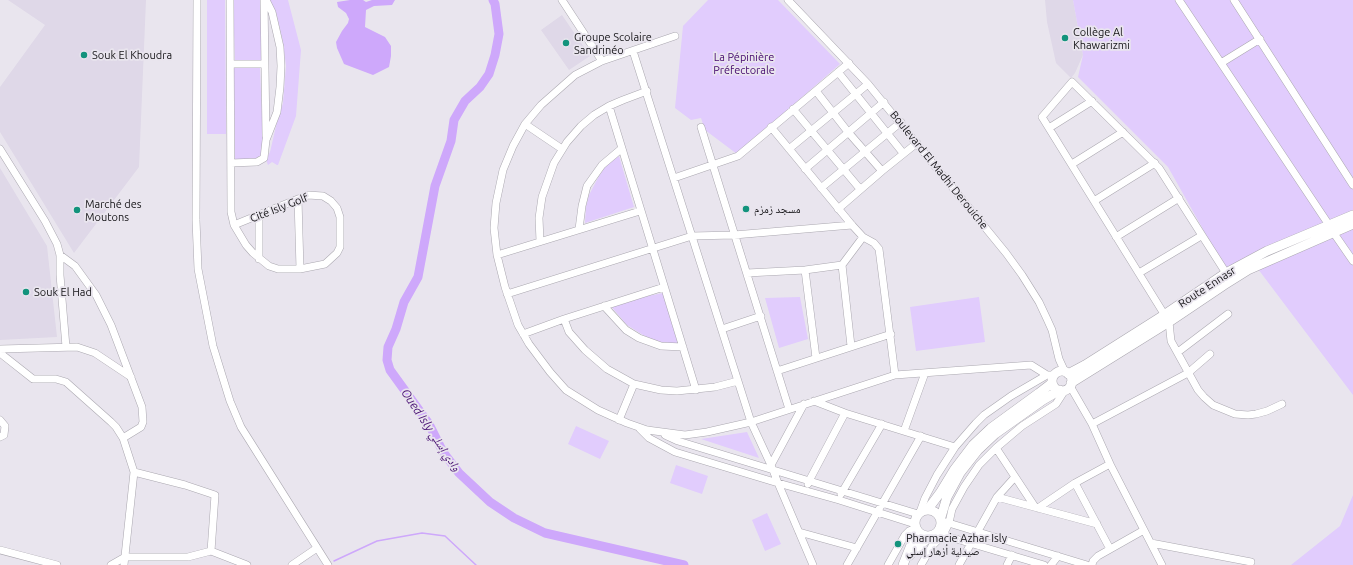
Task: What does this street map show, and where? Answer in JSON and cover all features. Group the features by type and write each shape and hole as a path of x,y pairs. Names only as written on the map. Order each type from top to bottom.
{"main road":[{"name":"Route Ennasr","path":"922,512 940,493 954,470 973,445 991,428 1039,393 1057,375 1085,365 1248,270 1331,229 1353,215"},
{"name":"Route Ennasr","path":"944,521 946,497 960,474 978,450 995,434 1043,400 1066,387 1167,318 1226,273 1267,252 1331,229 1353,224"},
{"path":"1057,375 1071,378 1066,387 1054,387 1057,375"},
{"path":"922,512 937,512 944,521 940,528 936,534 905,562 916,527 915,520 922,512"},
{"path":"916,527 922,534 936,534"}],"street":[{"path":"197,0 196,220 198,269 213,346 230,401 241,427 328,565"},
{"name":"Cité Isly Golf","path":"230,0 231,212 234,225 246,245 259,259 269,266 278,269 300,269 324,264 332,259 340,247 340,217 337,208 331,201 323,196 308,195 234,225"},
{"path":"231,163 257,162 265,155 265,0"},
{"path":"265,0 272,12 276,28 280,47 281,66 280,87 276,112 266,140"},
{"path":"562,0 602,61"},
{"name":"Boulevard El Madhi Derouiche","path":"788,0 849,63 884,102 1022,275 1039,302 1052,330 1059,359 1057,375"},
{"path":"1179,0 1353,261"},
{"path":"1234,0 1353,185"},
{"path":"675,36 602,61 580,72 569,80 541,105 526,124 506,160 500,180 495,218 495,238 497,254 507,294 523,334 532,349 566,390 590,406 638,428 659,432 692,434 720,430 751,422 895,375 1031,365 1057,375"},
{"path":"1221,63 1260,39"},
{"path":"633,51 647,91 751,422 813,565"},
{"path":"674,178 738,156 793,108 849,63"},
{"path":"231,64 264,64"},
{"path":"838,72 903,153"},
{"path":"1226,273 1155,163 1072,82 1042,117 1167,318 1171,341 1198,390 1204,397 1217,407 1231,413 1243,415 1256,414 1271,410 1282,404"},
{"path":"789,149 868,84"},
{"path":"540,241 539,218 542,197 551,170 562,149 581,126 609,106 647,91"},
{"path":"816,91 864,152 882,171"},
{"path":"1049,128 1092,101"},
{"path":"805,169 884,102"},
{"path":"609,106 696,390"},
{"path":"793,108 860,189"},
{"path":"821,188 901,122"},
{"path":"526,124 562,149"},
{"path":"701,127 789,410"},
{"path":"771,127 852,225 863,237 874,243 879,249 895,375"},
{"path":"1072,164 1123,132"},
{"path":"838,209 903,153 917,143"},
{"path":"0,149 45,221 60,255 60,275 66,347"},
{"path":"579,229 582,206 587,186 602,165 621,149"},
{"path":"1094,200 1155,163"},
{"path":"1116,237 1179,198"},
{"path":"298,199 300,269"},
{"path":"497,254 640,211"},
{"path":"259,216 259,259"},
{"path":"507,294 692,236 734,235 852,225"},
{"path":"1139,273 1201,236"},
{"path":"851,346 842,265 863,237"},
{"path":"60,255 75,266 96,295 112,325 142,407 143,422 141,427 123,438"},
{"path":"747,274 805,270 842,265"},
{"path":"805,270 816,358"},
{"path":"523,334 564,319 664,287"},
{"path":"604,306 626,330 639,338 661,346 683,347"},
{"path":"1178,352 1228,314"},
{"path":"722,329 761,316"},
{"path":"564,319 569,332 585,350 607,369 634,384 668,391 696,390 738,381"},
{"path":"777,371 891,334"},
{"path":"0,349 77,347 95,353 131,376"},
{"path":"0,353 33,379 56,379 66,382 116,427 123,438 134,472 124,561"},
{"path":"1092,424 1188,373 1210,354"},
{"path":"904,431 925,373"},
{"path":"659,432 678,441 772,468 809,481 882,503 922,512 925,498 954,447 984,415 1010,396 1057,375"},
{"path":"619,420 634,384"},
{"path":"1087,565 944,521 979,465 1022,426 1056,404 1066,387 1092,424 1110,464 1162,565"},
{"path":"814,401 845,413 954,447"},
{"path":"772,468 804,404"},
{"path":"807,490 809,481 845,413"},
{"path":"0,420 5,426 4,435 0,438"},
{"path":"839,500 842,491 882,424"},
{"path":"638,428 649,438 676,452 878,512 916,527"},
{"path":"847,565 921,436"},
{"path":"996,448 1037,508"},
{"path":"1037,508 1075,483 1110,464"},
{"path":"134,472 185,485 215,495 211,551"},
{"path":"959,565 997,497 1015,477"},
{"path":"1075,483 1110,549"},
{"path":"997,497 1097,524"},
{"path":"888,565 905,535 916,527"},
{"path":"1092,565 1096,558 1144,530"},
{"path":"799,532 857,548"},
{"path":"921,565 932,546 936,534 1044,565"},
{"path":"1151,543 1251,562"},
{"path":"294,565 317,548"},
{"path":"0,550 57,565"},
{"path":"111,565 124,561 188,557 211,551 247,565"},
{"path":"1007,565 1012,556"},
{"path":"1051,565 1058,556"}],"shaded area":[{"name":"Souk El Khoudra","path":"8,0 146,0 139,167 74,253 0,132 0,87 45,25"},
{"path":"363,0 366,2 372,0 395,0 392,5 374,6 366,10 365,27 385,37 391,46 389,67 373,75 344,64 337,48 336,42 349,19 346,13 338,7 337,2"},
{"name":"Collège Al Khawarizmi","path":"1045,0 1073,0 1083,55 1075,73 1071,78 1056,63 1047,22"},
{"name":"Groupe Scolaire Sandrinéo","path":"562,15 590,56 569,70 541,30"},
{"name":"Souk El Had","path":"0,168 47,246 57,337 0,340"}],"green space":[{"path":"207,0 225,0 226,134 207,134"},
{"path":"233,0 262,0 261,60 235,60"},
{"path":"270,0 288,0 301,50 296,116 278,165 272,162 268,165 266,160 270,152 283,103 286,66 283,42 276,12"},
{"name":"La Pépinière Préfectorale","path":"708,0 778,0 840,64 737,154 705,130 701,118 691,120 675,108 683,26"},
{"path":"1073,0 1353,0 1353,213 1226,270 1168,167 1078,77 1083,55"},
{"path":"234,68 260,68 263,152 259,159 235,160"},
{"path":"619,156 634,207 585,223 586,207 589,195 607,164"},
{"path":"1353,226 1353,395 1258,269"},
{"path":"663,293 678,344 658,342 643,335 627,325 609,304"},
{"path":"800,297 808,339 779,348 765,298"},
{"path":"979,297 985,342 916,351 910,307"},
{"path":"576,426 609,441 600,459 568,444"},
{"path":"747,432 759,458 701,439"},
{"path":"676,465 708,476 702,494 670,483"},
{"path":"1353,495 1353,565 1291,565 1340,526"},
{"path":"767,513 781,544 765,551 752,520"}],"waterway":[{"name":"Oued Isly وادي إسلي","path":"493,0 495,4 499,34 495,55 489,74 480,87 465,101 454,120 451,141 435,186 418,277 404,302 396,329 388,347 387,360 390,370 429,424 443,452 459,473 490,502 514,518 545,533 684,565"},
{"path":"334,561 377,541 422,533 445,536 476,565"}],"place":[{"name":"Collège Al Khawarizmi","path":"1065,38"},
{"name":"Groupe Scolaire Sandrinéo","path":"566,43"},
{"name":"Souk El Khoudra","path":"84,55"},
{"name":"مسجد زمزم","path":"746,209"},
{"name":"Marché des Moutons","path":"77,210"},
{"name":"Souk El Had","path":"26,292"},
{"name":"Pharmacie Azhar Isly صيدلية أزهار إسلي","path":"898,544"}]}
